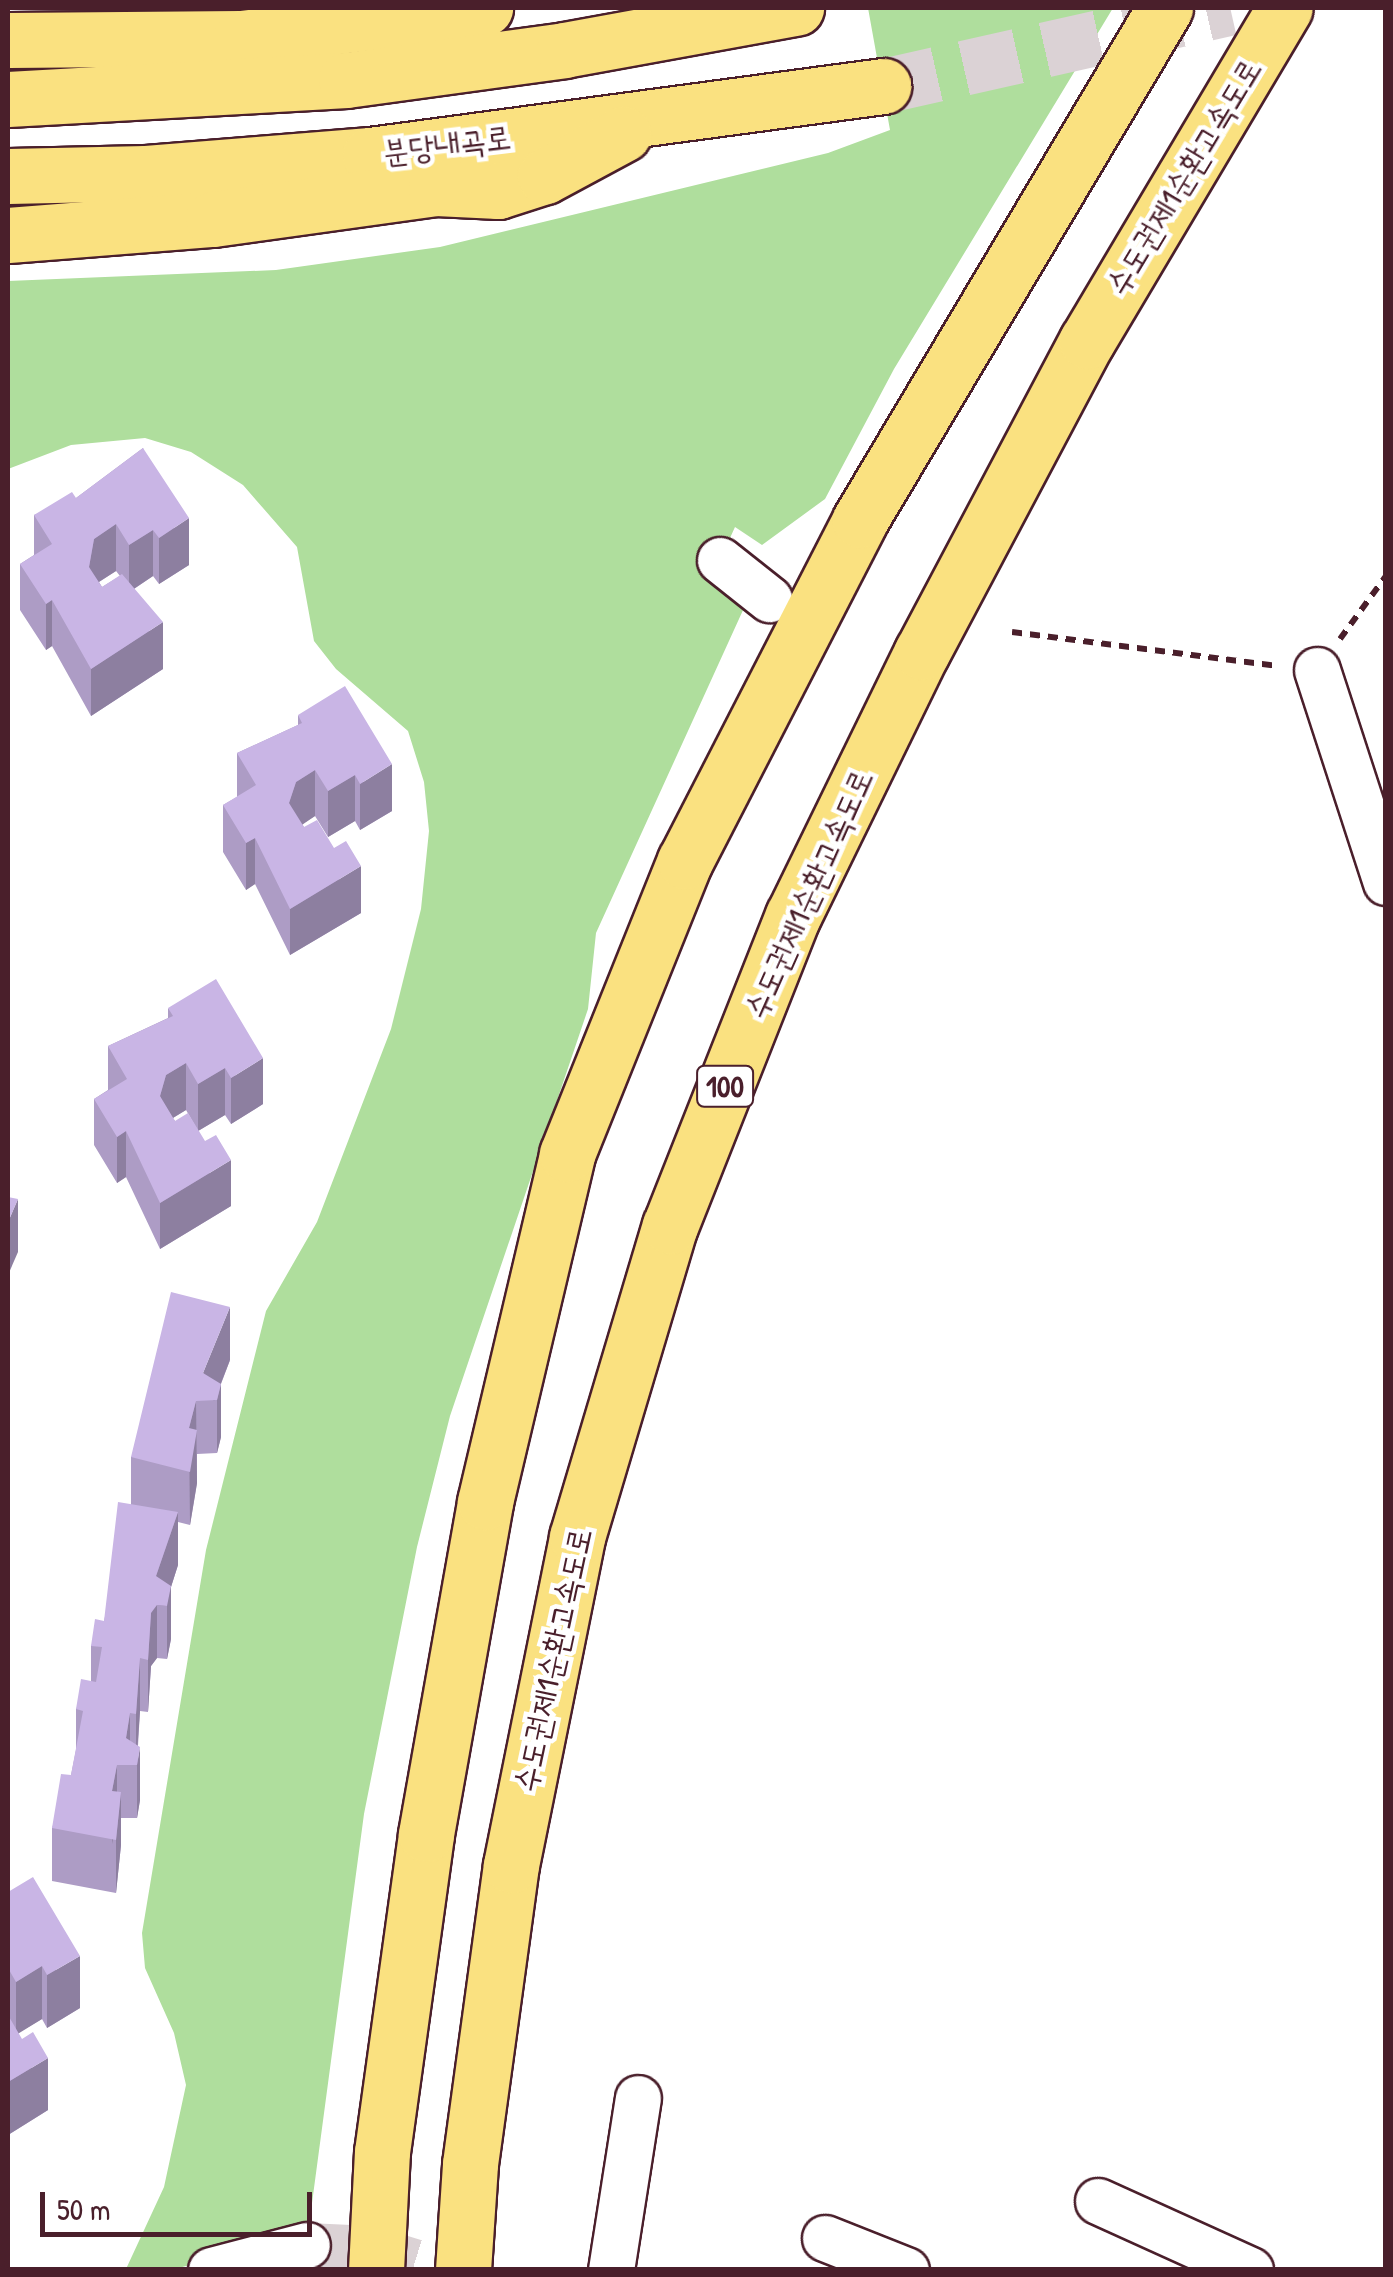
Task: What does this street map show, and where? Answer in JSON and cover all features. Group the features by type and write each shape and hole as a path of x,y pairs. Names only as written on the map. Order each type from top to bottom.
{"highway":[{"path":"8,40 241,38 486,8"},
{"path":"688,8 776,11"},
{"path":"376,2270 382,2152 426,1834 485,1502 567,1154 684,862 860,520 1165,8"},
{"name":"수도권제1순환고속도로","path":"463,2270 470,2164 515,1846 577,1537 670,1226 793,916 922,652 1088,341 1284,8"},
{"path":"8,99 346,80 564,50 776,11"},
{"name":"분당내곡로","path":"8,176 258,166 883,86"},
{"path":"8,235 213,219 436,188 498,191 546,176 614,138 699,111"}],"street":[{"path":"720,560 769,599"},
{"path":"1317,670 1386,882"},
{"path":"611,2270 638,2098"},
{"path":"1098,2201 1250,2270"},
{"path":"826,2238 906,2270"},
{"path":"211,2270 307,2246"}],"path":[{"path":"1012,632 1317,670 1386,576"}],"green space":[{"path":"868,8 1113,8 894,369 825,499 762,545 735,527 720,560 749,597 596,933 588,1009 450,1416 417,1547 364,1814 308,2233 175,2269 126,2269 164,2187 186,2085 174,2033 145,1968 142,1933 206,1550 266,1311 317,1222 391,1029 421,909 429,831 424,782 408,731 336,669 314,641 297,547 243,485 191,452 145,438 71,445 8,469 8,281 276,270 440,247 828,153 890,130"}],"building":[{"path":"143,448 189,518 159,538 153,530 129,545 116,524 94,539 89,567 102,587 122,574 163,622 91,669 52,600 46,604 20,564 52,544 34,515 72,492 76,498"},
{"path":"345,686 392,764 360,784 355,775 328,791 315,770 296,782 289,803 304,827 317,820 334,848 346,841 361,866 290,909 255,838 246,843 223,805 256,785 237,753 302,723 298,715"},
{"path":"216,979 263,1058 231,1078 225,1068 198,1084 186,1063 166,1075 160,1096 175,1121 188,1113 205,1141 216,1135 231,1160 160,1203 126,1131 117,1137 94,1099 127,1079 108,1046 173,1016 168,1008"},
{"path":"8,1197 18,1199 8,1222"},
{"path":"171,1292 230,1307 203,1373 221,1384 217,1400 196,1401 189,1428 197,1430 190,1472 131,1457"},
{"path":"118,1502 178,1512 156,1576 171,1586 167,1606 157,1605 151,1613 148,1660 140,1658 136,1714 130,1713 126,1738 140,1747 137,1765 117,1765 112,1791 121,1792 116,1840 52,1828 61,1774 71,1775 83,1711 76,1709 81,1679 96,1682 102,1647 91,1646 95,1619 104,1621"},
{"path":"33,1877 80,1956 47,1975 42,1966 16,1982 8,1968 8,1892"},
{"path":"8,2015 22,2039 33,2032 48,2058 8,2082"}],"tunnel":[{"path":"883,86 1230,8"},
{"path":"307,2245 372,2248 444,2270"}]}
